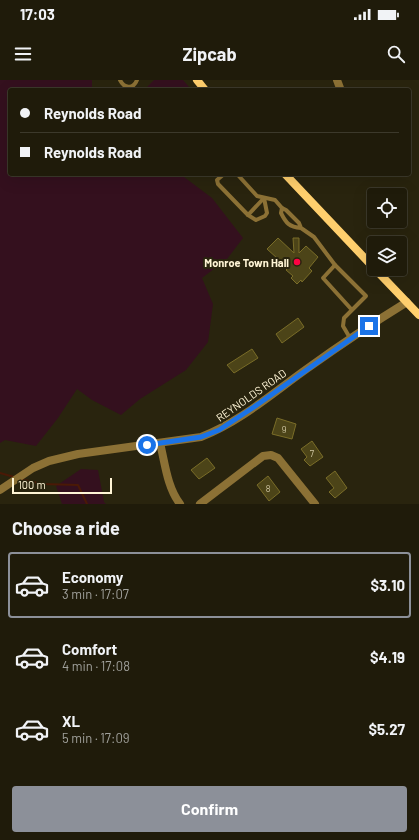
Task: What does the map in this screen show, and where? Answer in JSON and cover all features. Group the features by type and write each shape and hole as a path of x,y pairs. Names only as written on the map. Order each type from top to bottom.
{"main road":[{"path":"196,80 203,88"},
{"path":"286,176 367,260"},
{"path":"383,276 419,315"}],"street":[{"path":"337,80 340,88"},
{"name":"REYNOLDS ROAD","path":"0,490 34,468 49,461 78,454 160,444 201,437 219,430 254,407 350,338 407,302"},
{"path":"160,444 167,477 176,499 180,504"},
{"path":"200,504 263,456 271,455 278,458 314,504"}],"lane":[{"path":"120,80 127,87 132,87 136,84 137,80"},
{"path":"222,176 217,180 218,184 248,215 256,220 265,216 267,213 264,198"},
{"path":"239,176 258,196 275,200 299,223 301,228"},
{"path":"248,215 264,198"},
{"path":"282,208 281,213 288,225 301,228 314,237 335,265 366,296 344,318 343,326 350,338"},
{"path":"335,265 322,278 352,310"}],"shaded area":[{"path":"0,80 92,80 92,88 8,88 8,176 183,176 212,198 243,238 227,259 202,278 213,304 208,342 186,370 140,399 121,415 92,400 77,389 58,418 36,446 5,440 0,443"},
{"path":"154,80 183,80 190,88 146,88"},
{"path":"81,469 98,470 104,502 106,504 62,504 56,486"}],"building":[{"name":"Monroe Town Hall","path":"278,238 294,253 293,238 299,238 299,253 306,246 318,257 309,268 312,271 302,282 301,280 297,284 291,278 293,276 286,270 288,268 267,249"},
{"path":"298,318 304,327 282,343 276,334"},
{"path":"252,349 258,358 234,373 227,365"},
{"path":"277,418 296,424 292,439 272,434"},
{"path":"312,441 323,457 310,466 304,460 307,457 301,449"},
{"path":"207,458 215,468 199,479 191,470"},
{"path":"335,471 347,488 335,498 329,492 334,488 326,478"},
{"path":"268,476 280,492 269,501 257,485"}],"waterway":[{"path":"0,473 14,477"},
{"path":"20,479 42,484 78,485 87,504"}],"place":[{"name":"Monroe Town Hall","path":"297,262"}],"route":[{"path":"147,445 201,437 219,430 369,326"}]}
